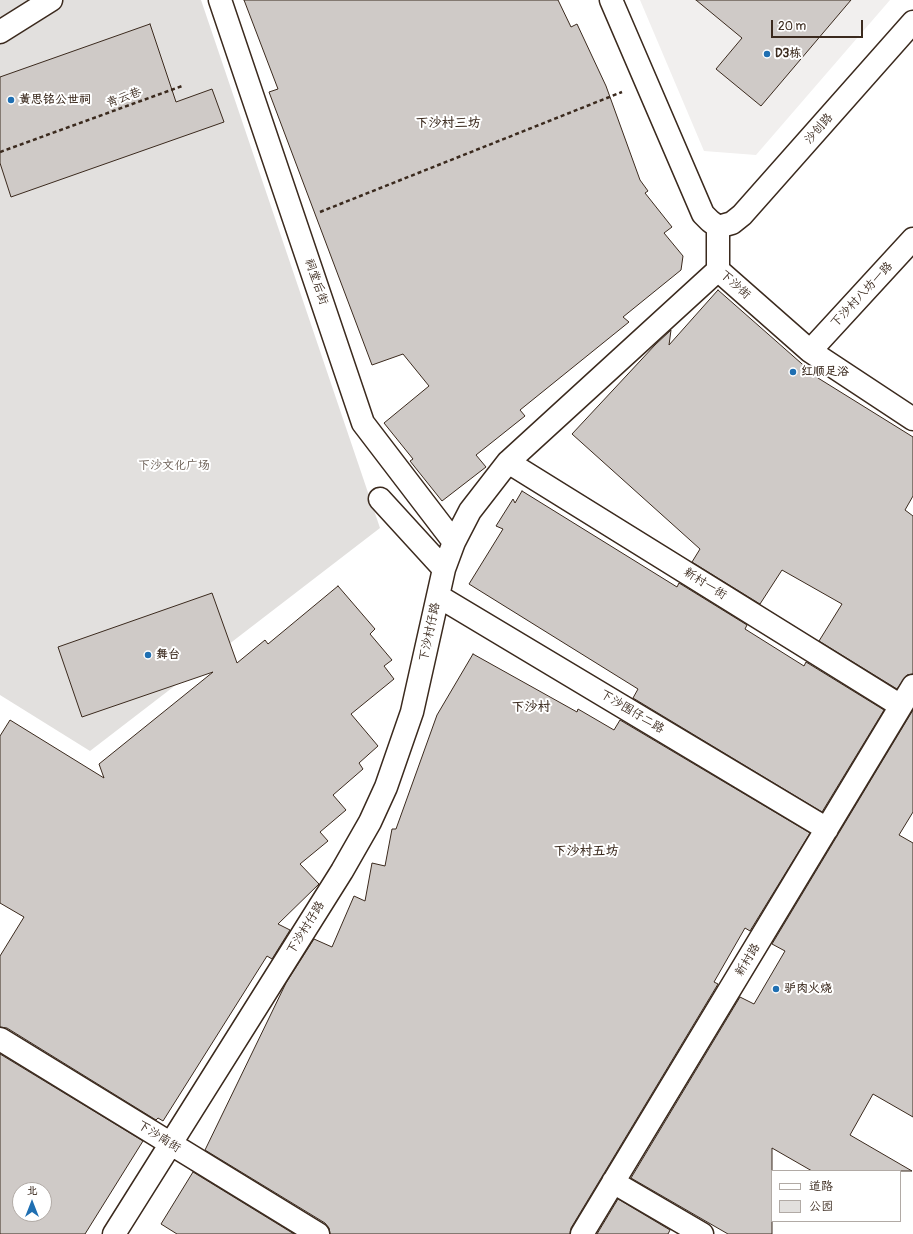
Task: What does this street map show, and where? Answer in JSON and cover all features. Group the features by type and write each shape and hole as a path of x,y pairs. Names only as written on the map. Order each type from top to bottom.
{"street":[{"path":"0,32 51,0"},
{"name":"祠堂后街","path":"220,0 363,423 454,542"},
{"path":"611,0 703,214 710,222 718,227"},
{"name":"沙创路","path":"718,227 732,223 742,215 913,22"},
{"name":"下沙街","path":"718,227 718,270 810,351 913,419"},
{"name":"下沙村八坊一路","path":"810,351 913,239"},
{"name":"下沙村仔路","path":"114,1234 338,878 370,822 386,787 412,712 444,569 454,542 470,511 508,462 718,270"},
{"name":"新村一街","path":"508,462 901,706"},
{"path":"380,499 444,569"},
{"name":"下沙围仔二路","path":"438,596 827,829"},
{"name":"新村路","path":"582,1234 913,686"},
{"name":"下沙南街","path":"0,1039 318,1234"},
{"path":"613,1182 702,1234"}],"path":[{"path":"295,222 646,83"},
{"name":"青云巷","path":"0,152 182,86"}],"shaded area":[{"path":"640,0 890,0 756,155 704,151"}],"green space":[{"name":"下沙文化广场","path":"0,0 201,0 380,528 90,751 0,695"}],"building":[{"path":"244,0 558,0 571,27 577,24 606,86 640,180 648,191 645,193 672,227 664,233 683,256 681,270 623,317 629,322 520,410 525,416 476,455 486,467 442,501 410,461 413,459 384,423 429,386 403,354 372,365 269,92 278,89"},
{"name":"D3栋","path":"696,0 851,0 761,106 716,69 742,38"},
{"path":"150,24 176,102 212,89 224,122 11,197 0,163 0,77"},
{"path":"718,290 818,378 913,437 913,496 905,510 913,516 913,674 907,675 897,689 819,641 842,604 782,570 760,604 692,562 700,549 572,434 655,345 671,330 669,345"},
{"path":"522,491 677,587 679,583 747,625 745,629 804,666 806,662 884,710 822,812 633,698 638,689 469,584 503,529 496,526 513,499 515,503"},
{"path":"338,586 375,629 370,634 392,660 384,666 394,679 351,714 378,746 359,763 363,769 333,795 346,810 320,832 328,841 300,864 319,884 278,924 290,930 272,959 267,956 163,1121 158,1118 156,1120 7,1028 0,1027 0,956 24,917 0,903 0,736 10,720 104,778 99,764 213,672 82,717 58,647 212,593 237,663 265,640 268,644"},
{"path":"473,654 577,712 578,709 614,730 620,720 810,833 750,931 745,928 714,982 718,984 571,1228 570,1234 330,1234 329,1228 325,1223 205,1150 286,983 314,939 332,947 354,896 365,901 372,863 385,866 392,829 396,829 437,715"},
{"path":"913,710 913,812 899,835 913,843 913,1117 873,1094 850,1135 912,1171 810,1170 772,1148 772,1234 728,1234 631,1178 740,997 754,1004 785,951 772,944"},
{"path":"0,1054 143,1141 85,1234 0,1234"},
{"path":"193,1172 294,1234 177,1234 161,1224"},
{"path":"618,1199 670,1230 668,1234 597,1234"}],"place":[{"name":"D3栋","path":"767,54"},
{"name":"黄思铭公世祠","path":"11,100"},
{"name":"红顺足浴","path":"793,372"},
{"name":"舞台","path":"148,655"},
{"name":"驴肉火烧","path":"776,989"}],"district":[{"name":"下沙村三坊","path":"448,124"},
{"name":"下沙村","path":"531,708"},
{"name":"下沙村五坊","path":"586,852"}]}
